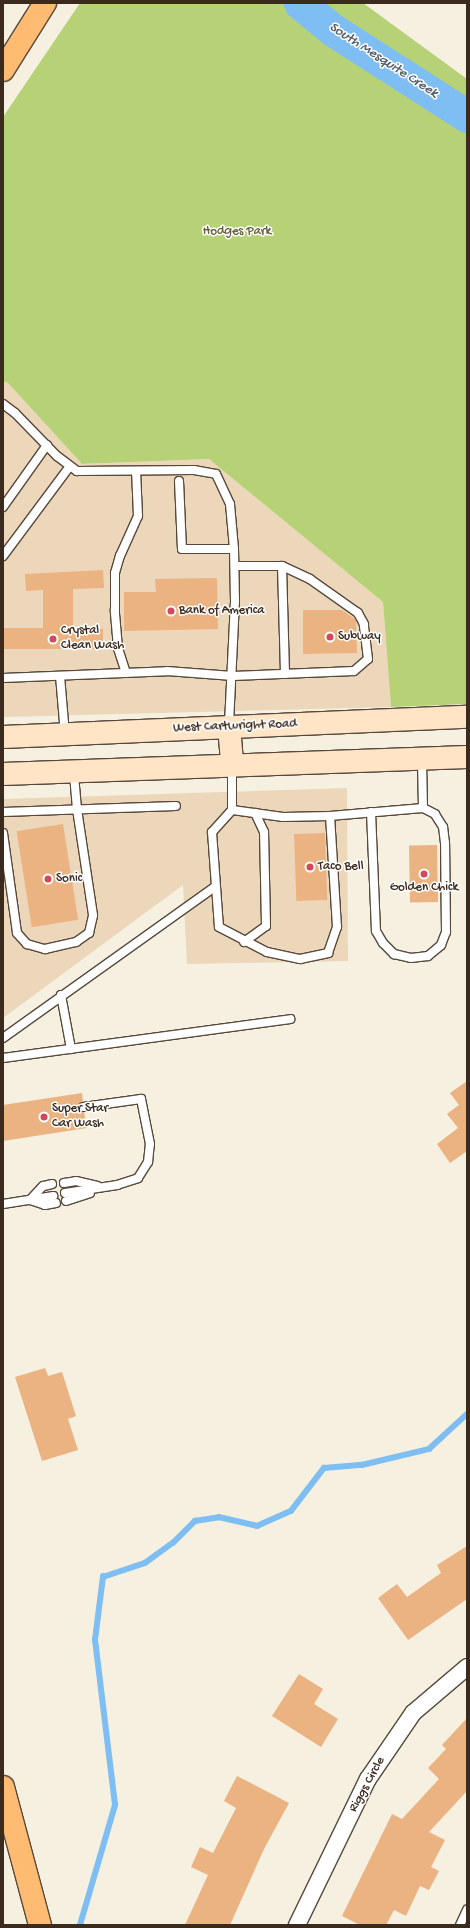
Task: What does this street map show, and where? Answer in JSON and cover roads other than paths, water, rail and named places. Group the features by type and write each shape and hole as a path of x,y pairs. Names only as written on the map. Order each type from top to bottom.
{"main road":[{"path":"3,70 45,3"},
{"name":"West Cartwright Road","path":"3,737 467,717"},
{"path":"229,727 232,764"},
{"path":"3,774 232,764 467,757"},
{"path":"3,1787 8,1823 40,1925"}],"street":[{"name":"Riggs Circle","path":"297,1925 368,1779 413,1713 467,1667"}],"lane":[{"path":"3,404 77,471 194,470 216,474 230,504 235,566 233,676 229,727"},
{"path":"3,507 47,445"},
{"path":"3,556 70,466"},
{"path":"126,673 118,648 115,610 115,573 120,556 138,516 136,471"},
{"path":"179,482 182,549 234,549"},
{"path":"3,678 167,671 233,676 354,671 368,659 364,624 358,613 310,579 282,566 235,566"},
{"path":"282,566 285,674"},
{"path":"60,676 65,734"},
{"path":"422,758 422,808"},
{"path":"232,764 232,810 212,832 215,887 219,927 244,942 267,952 300,959 328,953 338,927 330,816"},
{"path":"3,832 17,933 27,944 45,949 76,942 89,934 93,915 77,809 74,771"},
{"path":"3,812 176,806"},
{"path":"232,810 283,816 330,816 371,812 422,808 435,814 443,827 446,932 441,945 428,956 411,958 394,954 383,943 376,931 371,812"},
{"path":"244,942 266,926 264,832 255,813"},
{"path":"3,1038 61,995 215,887"},
{"path":"61,995 71,1049"},
{"path":"3,1058 290,1019"},
{"path":"65,1197 138,1178 148,1162 150,1144 141,1099 84,1107"},
{"path":"64,1182 76,1181 102,1187"},
{"path":"30,1200 44,1186 52,1184"},
{"path":"3,1204 30,1200 45,1205 54,1199"},
{"path":"460,1925 467,1910"}],"waterway":[{"name":"South Mesquite Creek","path":"300,3 333,30 467,116"},
{"path":"80,1925 115,1805 95,1640 103,1577 145,1563 173,1543 195,1521 219,1517 257,1526 291,1511 324,1468 362,1465 429,1449 467,1414"}],"place":[{"name":"Bank of America","path":"171,611"},
{"name":"Subway","path":"330,637"},
{"name":"Crystal Clean Wash","path":"53,639"},
{"name":"Taco Bell","path":"310,867"},
{"name":"Golden Chick","path":"424,874"},
{"name":"Sonic","path":"48,879"},
{"name":"Super Star Car Wash","path":"44,1117"}],"park label":[{"name":"Hodges Park","path":"237,232"}]}
